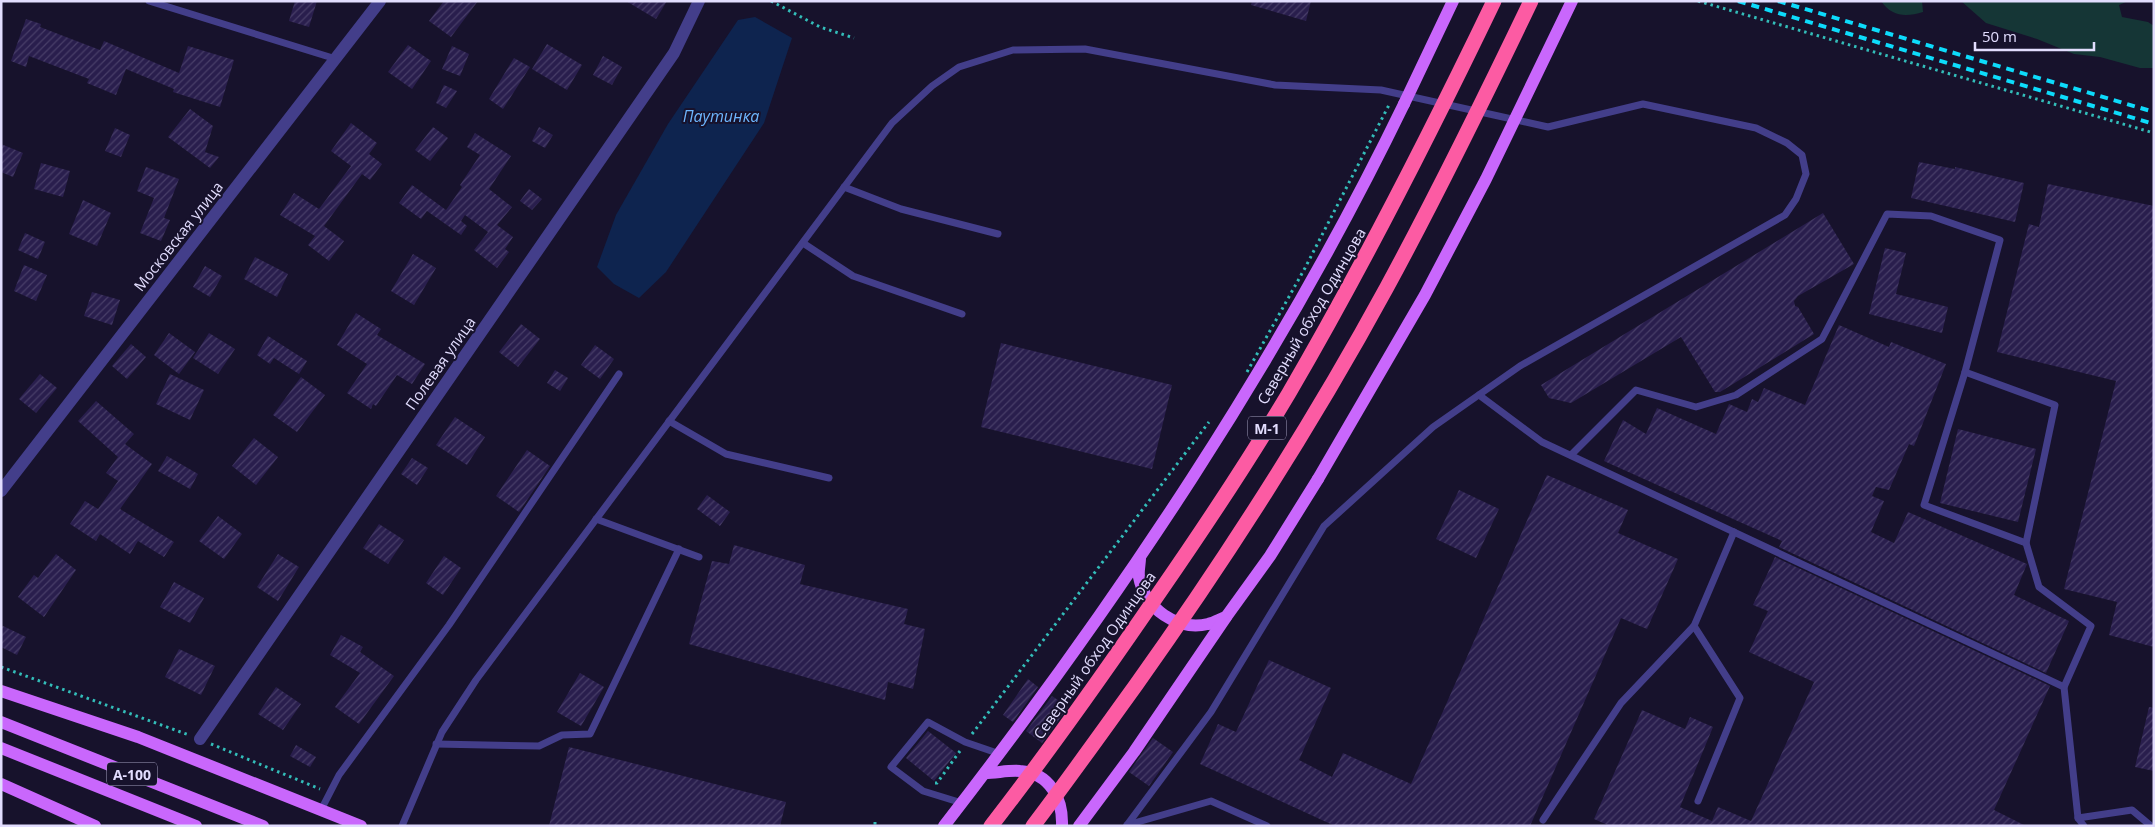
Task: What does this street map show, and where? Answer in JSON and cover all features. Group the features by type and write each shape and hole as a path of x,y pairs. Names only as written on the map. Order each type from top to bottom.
{"highway":[{"name":"Северный обход Одинцова","path":"991,826 1036,768 1213,516 1288,395 1358,272 1419,156 1494,1"},
{"name":"М-1","path":"1033,826 1157,655 1240,534 1316,412 1387,288 1449,171 1531,1"}],"main road":[{"path":"944,826 1000,754 1140,558 1190,484 1251,374 1331,244 1391,131 1453,1"},
{"path":"1079,826 1134,752 1270,556 1318,479 1425,296 1486,179 1572,1"},
{"path":"1140,558 1139,577 1145,595 1156,610 1172,620 1190,625 1208,624 1226,617"},
{"path":"1,691 138,737 362,826"},
{"name":"А-100","path":"1,722 263,826"},
{"name":"А-100","path":"1,748 196,826"},
{"path":"985,773 1017,771 1026,772 1043,779 1054,789 1061,802 1062,826"},
{"path":"1,784 96,826"}],"street":[{"name":"Московская улица","path":"1,491 380,1"},
{"name":"Полевая улица","path":"200,739 674,53 699,1"}],"lane":[{"path":"149,1 336,59"},
{"path":"402,826 442,732 476,680 892,123 932,86 959,67 1013,50 1085,49 1275,85 1381,90 1548,127 1643,104 1756,128 1787,144 1802,155 1806,174 1796,199 1785,215 1520,366 1433,427 1324,526 1211,712 1127,826"},
{"path":"844,187 900,209 998,234"},
{"path":"1571,455 1636,390 1696,407 1736,395 1822,339 1887,214 1931,216 2000,240 1965,372 1924,505 2026,542"},
{"path":"803,243 853,276 962,314"},
{"path":"1965,372 2055,405 2026,542 2039,588 2091,626 2064,687 2078,818 2084,826"},
{"path":"321,810 339,775 449,625 619,374"},
{"path":"1479,395 1542,442 2064,687"},
{"path":"669,421 726,454 829,478"},
{"path":"596,518 699,557"},
{"path":"1543,820 1621,703 1694,626 1734,532"},
{"path":"436,744 539,746 562,735 590,734 679,549"},
{"path":"1694,626 1740,698 1698,801"},
{"path":"962,803 923,791 891,767 928,722 965,742 1000,754"},
{"path":"1127,826 1211,801 1267,826"},
{"path":"2078,818 2132,810 2151,826"}],"path":[{"path":"771,1 820,27 854,38"},
{"path":"1698,1 1881,56 2154,133"},
{"path":"1241,380 1251,374 1390,102"},
{"path":"908,780 937,783 965,742 1212,418"},
{"path":"1,667 200,739 329,793"}],"green space":[{"path":"1881,1 1922,1 1923,12 1911,15 1895,13"},
{"path":"1961,1 2128,1 2119,5 2122,17 2148,22 2154,26 2154,68 2140,68 2100,57 2074,54 2037,39 1986,23"}],"water":[{"name":"Паутинка","path":"755,17 792,38 764,123 666,272 639,298 614,284 597,267 616,215 668,124 738,20"}],"building":[{"path":"295,1 317,1 309,27 289,21"},
{"path":"444,1 478,1 451,37 429,21"},
{"path":"626,1 667,1 656,19"},
{"path":"1252,1 1311,1 1306,21 1251,5"},
{"path":"26,19 41,24 40,27 100,50 104,41 179,73 188,46 234,60 220,107 173,92 174,89 126,69 116,95 87,83 89,79 29,56 26,67 11,61"},
{"path":"547,44 582,65 567,90 532,69"},
{"path":"408,45 431,61 412,89 388,72"},
{"path":"452,46 469,54 460,76 442,69"},
{"path":"603,56 622,67 612,85 593,75"},
{"path":"514,58 530,67 503,109 489,99"},
{"path":"444,85 457,91 446,108 436,103"},
{"path":"190,109 213,126 205,152 219,157 210,168 168,137"},
{"path":"351,123 377,143 369,154 382,164 370,180 362,174 324,226 344,241 329,261 308,245 315,236 280,215 294,193 319,209 351,166 331,151"},
{"path":"433,127 448,138 430,161 415,150"},
{"path":"539,127 553,135 545,148 532,141"},
{"path":"115,128 130,135 121,157 105,151"},
{"path":"475,133 511,156 489,189 512,207 497,225 513,237 505,249 509,252 497,268 474,250 488,232 465,215 461,221 467,226 461,235 427,211 421,219 399,203 412,185 446,210 462,187 460,185 480,155 467,147"},
{"path":"1,144 23,153 13,177 1,172"},
{"path":"1919,162 1955,169 1955,167 2024,183 2015,222 1911,198"},
{"path":"41,163 70,171 63,197 34,189"},
{"path":"146,167 179,179 164,218 170,220 161,241 140,233 154,198 137,191"},
{"path":"2048,184 2154,206 2154,647 2109,635 2117,602 2064,589 2116,381 1997,352 2029,224 2039,227"},
{"path":"529,189 542,199 532,210 520,201"},
{"path":"83,200 111,213 97,246 69,234"},
{"path":"1823,213 1854,264 1798,296 1794,301 1795,306 1798,307 1814,334 1720,392 1715,392 1681,337 1571,403 1549,398 1541,385"},
{"path":"25,233 45,242 38,259 18,250"},
{"path":"1885,248 1906,253 1896,294 1948,307 1942,333 1869,314"},
{"path":"413,254 436,268 414,305 391,291"},
{"path":"255,257 288,274 277,297 244,279"},
{"path":"24,265 47,275 36,301 14,291"},
{"path":"205,266 222,276 210,297 193,287"},
{"path":"92,292 120,300 112,325 84,316"},
{"path":"356,313 381,329 377,335 425,364 412,384 397,375 376,406 373,404 371,409 347,393 367,364 337,345"},
{"path":"521,324 540,339 518,367 499,352"},
{"path":"1839,325 1889,347 1891,342 1946,364 1914,446 1909,444 1889,490 1876,487 1872,496 1884,501 1871,532 1894,543 1908,512 2027,564 2014,595 2069,621 2046,673 1779,547 1782,541 1604,461 1623,420 1646,434 1657,408 1716,434 1729,404 1747,412 1752,399 1758,402 1764,388 1805,405"},
{"path":"169,333 195,352 179,374 154,355"},
{"path":"209,333 235,349 218,374 193,358"},
{"path":"268,336 307,361 299,374 274,358 270,364 257,355"},
{"path":"1001,343 1172,385 1152,469 981,427"},
{"path":"131,344 146,357 127,379 112,366"},
{"path":"595,345 614,359 600,379 581,365"},
{"path":"555,370 568,378 560,391 547,383"},
{"path":"40,374 57,388 36,413 19,399"},
{"path":"170,374 204,390 190,420 156,404"},
{"path":"301,377 325,395 297,432 273,415"},
{"path":"96,401 134,434 125,444 152,464 120,509 174,542 164,557 138,541 130,554 100,534 96,541 70,524 85,501 98,509 118,481 106,473 118,457 78,421"},
{"path":"455,417 485,437 467,465 436,445"},
{"path":"1958,429 2036,449 2018,522 1940,503"},
{"path":"254,438 278,457 256,485 232,466"},
{"path":"527,450 550,466 519,512 496,496"},
{"path":"167,456 198,474 190,489 158,471"},
{"path":"412,458 428,468 417,485 401,474"},
{"path":"1547,475 1628,510 1618,533 1678,559 1647,629 1621,618 1530,826 1335,826 1200,764 1218,724 1236,732 1269,660 1331,688 1299,760 1332,777 1343,753 1411,784"},
{"path":"1459,490 1499,509 1476,558 1436,539"},
{"path":"707,495 730,512 720,526 697,509"},
{"path":"218,516 242,534 224,559 199,541"},
{"path":"379,524 404,540 388,564 363,548"},
{"path":"734,545 805,565 800,584 908,609 904,624 925,629 913,689 888,682 885,700 689,644 712,561 729,564"},
{"path":"56,554 76,570 44,617 18,597 34,575 38,578"},
{"path":"278,554 299,567 278,601 257,587"},
{"path":"444,556 461,568 443,595 426,583"},
{"path":"1775,557 2050,686 1994,810 2026,826 1610,826 1594,819 1642,710 1685,729 1690,717 1713,727 1680,807 1712,821 1718,807 1751,821 1814,682 1749,652 1768,611 1753,605"},
{"path":"174,582 204,598 190,623 160,607"},
{"path":"1,625 26,637 17,655 1,647"},
{"path":"341,635 363,647 360,652 394,676 359,724 335,707 360,673 330,655"},
{"path":"179,649 215,666 201,695 165,677"},
{"path":"580,673 604,687 581,726 557,712"},
{"path":"1028,679 1038,687 1013,722 1003,715"},
{"path":"276,687 301,704 283,730 258,714"},
{"path":"1052,696 1068,707 1042,743 1026,731"},
{"path":"2149,707 2154,708 2154,771 2135,767"},
{"path":"928,731 956,753 934,781 906,758"},
{"path":"1153,738 1173,752 1149,786 1129,772"},
{"path":"296,745 316,757 310,767 290,756"},
{"path":"569,747 786,802 780,826 549,826"}],"railway":[{"path":"1738,1 2154,124"},
{"path":"1778,1 2154,112"}]}
